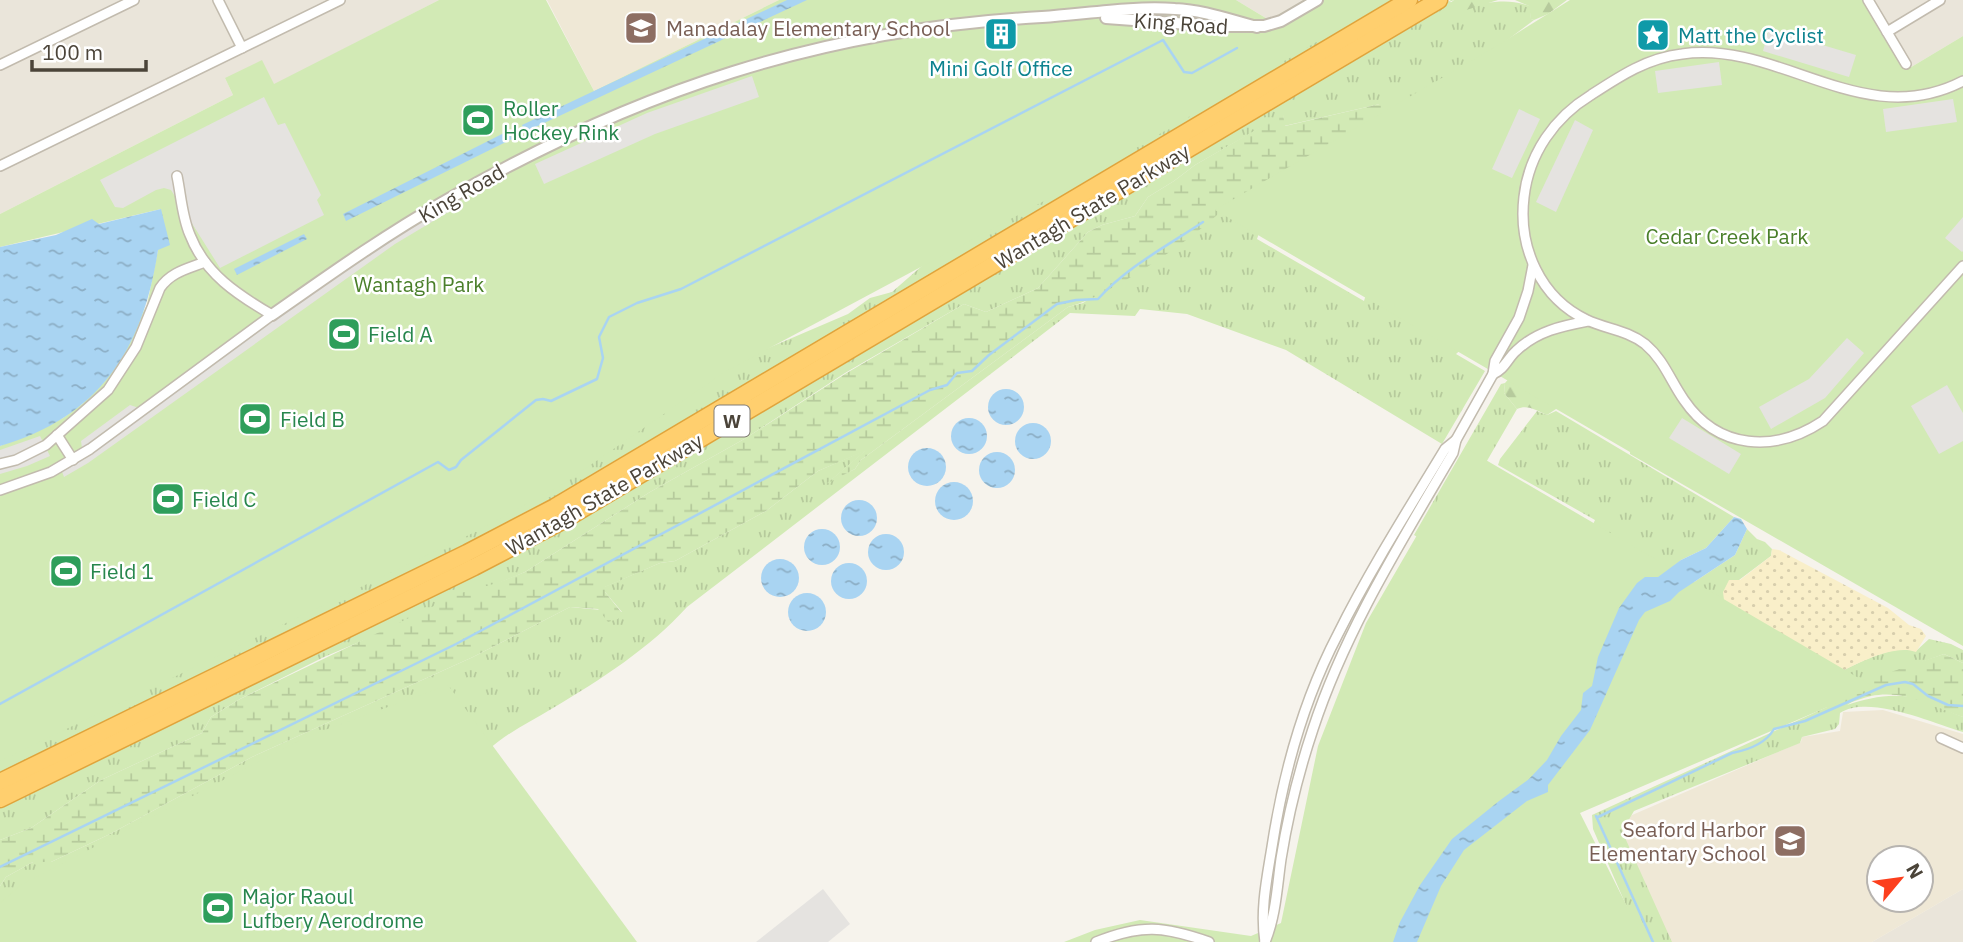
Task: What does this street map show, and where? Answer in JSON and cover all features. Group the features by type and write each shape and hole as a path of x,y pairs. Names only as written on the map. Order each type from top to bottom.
{"highway":[{"name":"Wantagh State Parkway","path":"0,782 467,553 555,507 1409,0"},
{"name":"Wantagh State Parkway","path":"0,799 462,573 562,521 1440,0"}],"street":[{"path":"0,65 134,0"},
{"path":"218,0 242,48"},
{"path":"0,166 340,0"},
{"name":"King Road","path":"0,490 51,472 73,460 272,315 389,235 483,180 581,130 703,80 800,52 871,36 948,24 1173,9 1203,13 1257,27 1281,21 1317,0"},
{"path":"1868,0 1906,64"},
{"path":"1886,32 1940,0"},
{"path":"1963,81 1932,94 1899,98 1868,94 1732,55 1697,52 1680,54 1636,67 1571,108 1553,127 1538,152 1524,198 1525,235 1533,265 1557,299 1588,320 1630,334 1652,350 1669,371 1691,409 1713,427 1734,438 1746,440 1784,440 1810,430 1833,412 1963,266"},
{"path":"177,176 189,234 205,262 235,293 272,315"},
{"path":"0,464 35,451 108,390 136,347 165,280 176,272 205,262"},
{"path":"1265,942 1261,920 1277,814 1309,704 1338,634 1374,565 1444,449 1456,440 1493,374 1495,361 1524,305 1533,265"},
{"path":"1493,374 1502,370 1517,350 1541,333 1588,320"},
{"path":"57,435 73,460"},
{"path":"1941,738 1963,748"},
{"path":"1096,942 1137,930 1160,928 1183,932 1209,942"}],"shaded area":[{"path":"0,0 439,0 274,85 225,78 233,95 0,214"},
{"name":"Manadalay Elementary School","path":"547,0 779,0 594,91"},
{"path":"1236,0 1304,0 1269,20"},
{"path":"1868,0 1963,0 1963,36 1908,69"},
{"path":"1769,29 1856,55 1849,77 1763,51"},
{"path":"1719,62 1722,85 1658,93 1655,71"},
{"path":"752,76 759,97 655,134 544,184 535,164 647,113"},
{"path":"264,97 278,125 285,123 321,195 317,200 324,215 220,268 171,190 156,190 123,208 115,207 100,180"},
{"path":"1953,99 1957,122 1886,132 1883,109"},
{"path":"1519,109 1540,119 1512,178 1492,169"},
{"path":"1575,120 1593,130 1556,212 1536,202"},
{"path":"452,192 460,205 395,244 88,463 64,477 61,469 82,448 81,441 130,405 139,408"},
{"path":"1963,217 1963,251 1962,252 1945,238"},
{"path":"1847,338 1864,353 1825,398 1771,429 1759,407 1809,379"},
{"path":"1947,385 1963,413 1963,441 1939,454 1911,406"},
{"path":"1682,418 1741,454 1729,474 1669,438"},
{"path":"40,436 50,456 0,474 0,450"},
{"name":"Seaford Harbor Elementary School","path":"1883,710 1963,734 1963,889 1935,905 1935,844 1865,844 1865,914 1920,914 1872,942 1659,942 1609,825 1801,742 1802,737 1840,731 1843,712"},
{"path":"823,889 850,924 828,942 756,942"},
{"path":"1963,889 1963,942 1872,942 1920,914 1935,914 1935,905"}],"green space":[{"name":"Wantagh Park","path":"439,0 546,0 594,91 779,0 1236,0 1269,20 1304,0 1388,0 1059,193 723,373 563,484 473,533 0,761 0,446 63,418 105,381 147,305 158,250 161,209 0,247 0,214 233,95 225,78 262,60 274,84"},
{"path":"1379,0 1394,0 527,514 0,774 0,754 729,365 848,314 870,298 892,292 939,251"},
{"path":"1451,0 1454,0 1449,2 1524,4 1530,6 1531,19 1534,20 1262,224 1257,239 1364,301 1367,291 1466,345 1456,354 1485,371 1442,444 1286,350 1187,314 1140,309 1135,316 1070,313 687,607 657,636 624,662 510,733 486,752 0,942 0,886 6,877 33,862 51,862 110,834 252,757 473,657 570,607 622,612 605,592 604,587 660,563 675,561 766,511 818,471 868,449 830,481 855,469 861,460 1068,307 1083,303 1380,104 1284,126 1283,115 1195,165 1148,197 1135,216 1102,225 1088,232 1038,288 986,312 964,304 845,373 746,438 650,492 525,572 324,657 240,699 211,717 202,733 101,780 31,828 0,840 0,805 1308,84"},
{"path":"1454,0 1498,0 1444,17 1439,12"},
{"path":"1515,0 1567,0 1548,14 1534,20 1531,19 1529,6"},
{"name":"Cedar Creek Park","path":"1570,0 1868,0 1908,69 1963,36 1963,646 1215,210 1495,47"},
{"path":"1380,104 1391,112 1224,208 1193,235 1127,280 1068,307 861,460 855,469 826,484 865,451 818,471 766,511 675,561 660,563 605,587 605,592 622,613 618,619 608,622 598,609 570,607 473,657 252,757 110,834 51,862 33,862 6,877 0,886 0,840 31,828 101,780 202,733 211,717 240,699 461,593 525,572 650,492 746,438 845,374 964,304 986,312 1038,288 1088,232 1102,225 1135,216 1148,197 1195,165 1283,114 1285,126"},
{"path":"1513,374 1559,407 1547,415 1529,408 1517,409 1504,393 1505,383"},
{"path":"1505,383 1504,393 1517,409 1473,485 1427,543 1414,535 1501,384"},
{"path":"1537,411 1547,415 1556,411 1734,517 1706,548 1681,560 1409,842 1571,571 1595,520 1498,465"},
{"path":"1467,449 1874,687 1580,813 1645,942 1064,942 1095,930 1140,920 1251,936 1281,923 1318,746 1366,623"},
{"path":"1747,529 1772,549 1771,556 1739,580 1725,608 1679,592 1735,555"},
{"path":"1929,639 1963,650 1963,663 1944,654 1914,665 1847,705 1887,696 1918,699 1963,717 1963,732 1883,708 1852,708 1840,713 1839,724 1835,729 1802,737 1800,743 1634,811 1622,831 1672,942 1642,942 1593,829 1592,815 1827,707 1822,681 1856,664 1894,650 1916,651"},
{"path":"1944,654 1963,663 1963,717 1918,700 1883,694 1828,707 1879,676"},
{"path":"448,685 637,942 0,942 0,903 21,885 306,737"}],"sand":[{"path":"1772,549 1779,550 1888,608 1909,625 1921,629 1926,636 1916,652 1906,650 1882,654 1822,681 1725,608 1723,592 1729,580 1740,580 1771,556"}],"water":[{"path":"787,0 807,0 525,132 522,125"},
{"path":"508,131 512,139 346,221 343,214"},
{"path":"161,209 170,245 158,250 141,318 128,348 111,374 90,397 65,417 35,433 0,446 0,247 56,235 92,219 99,224"},
{"path":"304,234 307,239 237,275 234,269"},
{"path":"1006,389 1019,394 1024,407 1019,420 1006,425 993,420 988,407 993,394"},
{"path":"969,418 982,423 987,436 982,449 969,454 956,449 951,436 956,423"},
{"path":"1033,423 1046,428 1051,441 1046,454 1033,459 1020,454 1015,441 1020,428"},
{"path":"927,448 940,454 946,467 940,480 927,486 914,480 908,467 914,454"},
{"path":"997,452 1010,457 1015,470 1010,483 997,488 984,483 979,470 984,457"},
{"path":"954,482 967,488 973,501 967,514 954,520 941,514 935,501 941,488"},
{"path":"859,500 872,505 877,518 872,531 859,536 846,531 841,518 846,505"},
{"path":"1734,517 1741,519 1747,529 1735,555 1679,592 1670,601 1645,612 1590,730 1548,785 1548,792 1527,801 1464,850 1441,886 1417,942 1393,942 1400,922 1420,885 1452,839 1529,779 1547,760 1581,710 1583,693 1592,686 1598,657 1619,608 1637,583 1645,577 1658,577 1681,560 1706,548"},
{"path":"822,529 835,534 840,547 835,560 822,565 809,560 804,547 809,534"},
{"path":"886,534 899,539 904,552 899,565 886,570 873,565 868,552 873,539"},
{"path":"780,559 793,565 799,578 793,591 780,597 767,591 761,578 767,565"},
{"path":"849,563 862,568 867,581 862,594 849,599 836,594 831,581 836,568"},
{"path":"807,593 820,599 826,612 820,625 807,631 794,625 788,612 794,599"}],"waterway":[{"path":"0,704 438,462 449,470 456,467 461,460 536,400 551,401 597,379 603,358 599,337 609,317 637,303 681,289 1163,40 1184,72 1192,73 1237,48"},
{"path":"0,867 456,644 930,390 947,385 957,373 972,371 1057,304 1098,299 1134,267 1203,222"},
{"path":"1598,817 1732,753 1756,745 1774,729 1805,721 1886,685 1905,682 1913,684 1928,696 1948,705 1963,706"},
{"path":"1596,816 1653,942"}],"place":[{"name":"Manadalay Elementary School","path":"641,28"},
{"name":"Mini Golf Office","path":"1001,34"},
{"name":"Matt the Cyclist","path":"1653,35"},
{"name":"Roller Hockey Rink","path":"478,120"},
{"name":"Field A","path":"344,334"},
{"name":"Field B","path":"255,419"},
{"name":"Field C","path":"168,499"},
{"name":"Field 1","path":"66,571"},
{"name":"Seaford Harbor Elementary School","path":"1790,841"},
{"name":"Major Raoul Lufbery Aerodrome","path":"218,908"}]}
